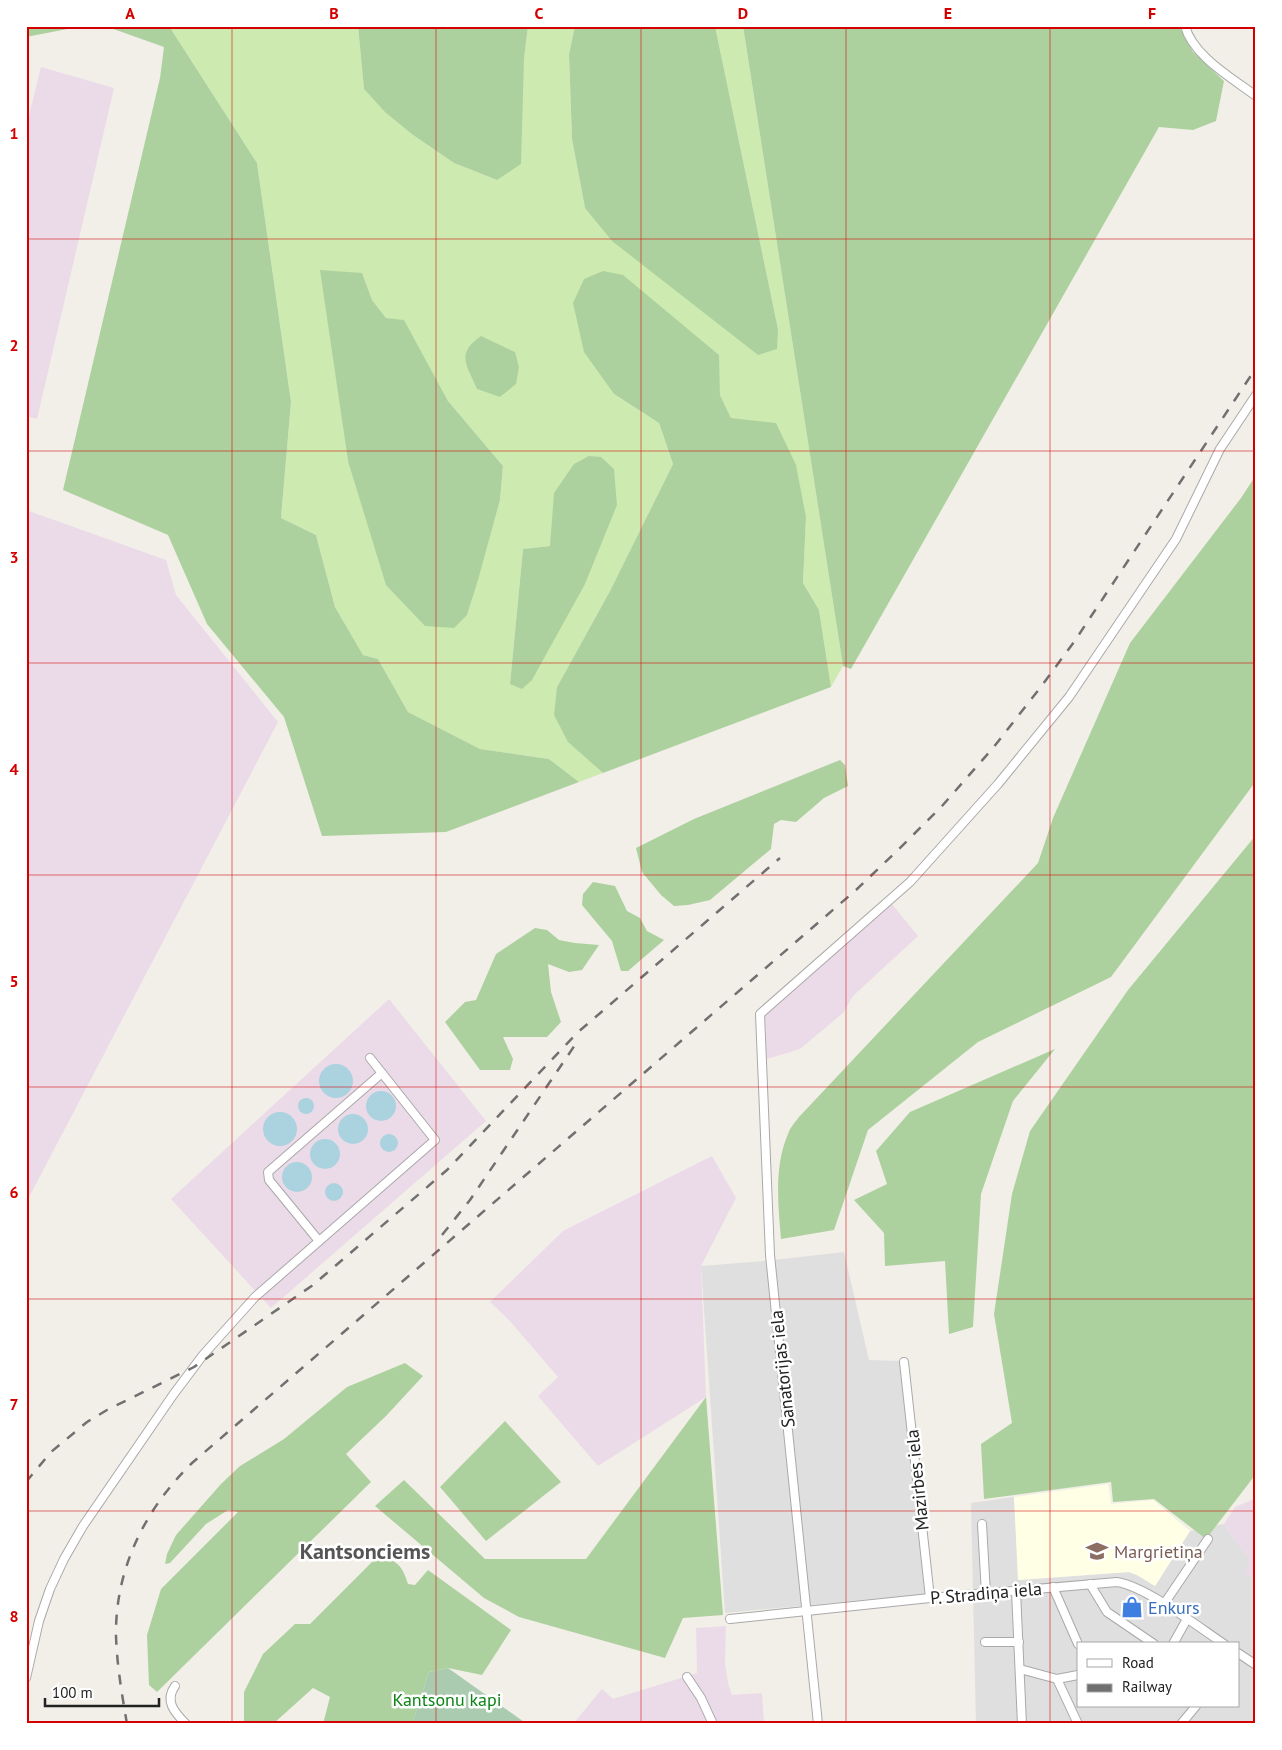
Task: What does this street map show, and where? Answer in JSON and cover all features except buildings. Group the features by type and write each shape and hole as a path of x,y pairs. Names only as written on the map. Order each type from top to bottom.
{"street":[{"path":"1186,26 1187,34 1196,47 1207,58 1256,96"},
{"name":"Sanatorijas iela","path":"818,1724 770,1255 760,1014 910,882 998,784 1069,697 1176,539 1220,449 1256,395"},
{"path":"26,1678 39,1621 50,1588 64,1559 83,1526 203,1354 255,1297 435,1140 370,1058"},
{"path":"319,1241 269,1180 268,1172 382,1073"},
{"name":"Mazirbes iela","path":"904,1362 930,1598"},
{"path":"982,1524 986,1594"},
{"path":"1164,1604 1208,1539"},
{"name":"P. Stradiņa iela","path":"730,1619 930,1598 1117,1582 1128,1584 1164,1604 1221,1642"},
{"path":"1090,1584 1107,1612 1151,1642"},
{"path":"1053,1587 1077,1642"},
{"path":"1016,1591 1022,1724"},
{"path":"1174,1642 1187,1619"},
{"path":"985,1642 1019,1642"},
{"path":"1240,1654 1256,1665"},
{"path":"1020,1669 1057,1679 1077,1675"},
{"path":"687,1677 701,1698 713,1724"},
{"path":"1057,1679 1078,1724"},
{"path":"175,1686 170,1697 172,1708 186,1724"},
{"path":"1181,1724 1191,1708"}],"shaded area":[{"path":"41,67 114,88 37,419 26,416 26,128"},
{"path":"26,510 166,560 176,595 278,722 26,1203"},
{"path":"891,903 918,936 853,996 843,1013 800,1049 767,1059 765,1014"},
{"path":"389,999 486,1121 271,1308 171,1199"},
{"path":"712,1156 736,1198 701,1266 706,1397 598,1466 538,1396 558,1377 509,1320 490,1302 563,1231"},
{"path":"844,1252 869,1360 901,1361 927,1594 725,1613 701,1266"},
{"name":"Margrietiņa","path":"1108,1484 1111,1504 1153,1500 1190,1531 1155,1586 1129,1572 1018,1580 1014,1497"},
{"path":"1014,1497 1019,1580 1129,1572 1155,1586 1190,1531 1224,1524 1250,1560 1245,1572 1256,1580 1256,1724 976,1724 971,1503"},
{"path":"1256,1498 1256,1580 1244,1572 1250,1560 1224,1524 1235,1507"},
{"path":"726,1626 725,1663 732,1695 762,1693 764,1724 573,1724 602,1689 613,1699 697,1673 696,1628"}],"green space":[{"path":"26,26 83,26 26,37"},
{"path":"105,26 169,26 257,163 291,402 281,518 316,535 335,607 363,655 378,659 408,712 480,749 549,759 579,782 446,832 322,836 284,717 207,624 168,535 63,490 160,78 164,47"},
{"path":"169,26 358,26 364,89 413,135 454,163 497,180 524,59 528,26 575,26 569,54 572,139 585,208 702,310 758,355 778,329 715,26 743,26 843,666 831,687 819,610 803,583 806,517 731,418 720,395 718,355 614,394 659,423 673,464 610,591 557,687 569,742 603,773 579,782 549,759 480,749 408,712 378,659 363,655 335,607 316,535 281,518 291,402 257,163","holes":["362,274 372,300 386,318 404,321 448,401 503,466 500,500 467,615 348,461 325,299","498,345 515,352 477,389","550,546 510,684 523,549"]},
{"path":"358,26 528,26 524,59 521,164 497,180 454,163 413,135 385,112 364,89"},
{"path":"575,26 715,26 778,329 777,349 758,355 612,241 585,208 572,139 569,54"},
{"path":"743,26 1179,26 1193,52 1224,81 1216,121 1193,130 1159,127 851,669 843,666"},
{"path":"320,270 362,273 372,300 386,318 404,320 448,401 503,466 500,500 478,580 467,615 454,628 425,626 386,585 348,461"},
{"path":"603,271 623,275 719,355 720,395 731,418 776,423 796,465 806,517 803,583 819,610 831,687 603,773 568,742 554,715 557,687 610,591 673,464 659,423 614,394 584,352 573,303 584,279"},
{"path":"481,336 515,352 519,367 516,384 500,397 477,389 467,366 466,354 468,348"},
{"path":"589,456 601,457 614,469 617,505 585,584 532,680 522,689 510,684 523,549 550,546 554,493 574,464"},
{"path":"1256,475 1256,781 1111,977 978,1042 868,1130 834,1230 781,1239 778,1199 779,1172 784,1146 791,1127 1038,863 1053,818 1130,643 1241,498"},
{"path":"840,760 845,765 848,786 824,798 796,822 781,820 774,824 771,849 710,900 674,906 661,895 642,872 636,848 694,819"},
{"path":"1256,835 1256,1474 1206,1539 1154,1499 1113,1502 1111,1482 984,1499 981,1444 1012,1423 994,1314 1012,1194 1030,1131 1128,990"},
{"path":"593,882 615,886 627,911 640,918 647,931 664,940 628,971 621,971 612,941 582,905 583,894"},
{"path":"535,928 547,930 559,940 599,945 582,970 569,972 548,964 551,992 561,1022 547,1037 503,1037 513,1059 510,1070 480,1070 445,1022 465,1002 476,1000 496,954"},
{"path":"1055,1049 1013,1101 981,1194 973,1327 949,1334 945,1261 885,1266 884,1233 854,1200 887,1184 876,1151 910,1112"},
{"path":"405,1363 423,1376 386,1416 346,1454 371,1482 157,1692 149,1685 147,1635 161,1589 238,1512 228,1510 206,1524 170,1563 165,1564 167,1554 176,1535 221,1484 240,1466 284,1439 347,1387"},
{"path":"706,1397 723,1615 683,1618 665,1658 519,1617 484,1598 375,1506 404,1480 485,1559 586,1559"},
{"path":"505,1421 561,1482 486,1541 440,1487"},
{"path":"378,1556 398,1564 408,1584 415,1585 428,1570 511,1630 482,1675 448,1668 429,1672 412,1724 323,1724 330,1697 313,1688 273,1724 244,1724 244,1692 263,1654 295,1624 310,1624"},
{"name":"Kantsonu kapi","path":"448,1668 527,1724 412,1724 429,1672"}],"water":[{"path":"336,1064 348,1069 353,1081 348,1093 336,1098 324,1093 319,1081 324,1069"},
{"path":"381,1091 392,1095 396,1106 392,1117 381,1121 370,1117 366,1106 370,1095"},
{"path":"306,1098 314,1106 306,1114 298,1106"},
{"path":"280,1112 292,1117 297,1129 292,1141 280,1146 268,1141 263,1129 268,1117"},
{"path":"353,1114 364,1118 368,1129 364,1140 353,1144 342,1140 338,1129 342,1118"},
{"path":"389,1134 395,1137 398,1143 395,1149 389,1152 383,1149 380,1143 383,1137"},
{"path":"325,1139 336,1143 340,1154 336,1165 325,1169 314,1165 310,1154 314,1143"},
{"path":"297,1162 308,1166 312,1177 308,1188 297,1192 286,1188 282,1177 286,1166"},
{"path":"334,1183 340,1186 343,1192 340,1198 334,1201 328,1198 325,1192 328,1186"}],"railway":[{"path":"127,1724 116,1636 117,1611 121,1587 127,1564 147,1520 175,1481 192,1463 856,890 942,806 993,748 1074,642 1256,368"},
{"path":"26,1482 51,1452 87,1422 107,1410 194,1367 313,1285 447,1170 577,1033 780,858"},
{"path":"442,1235 470,1200 579,1039"}],"place":[{"name":"Margrietiņa","path":"1097,1551"},
{"name":"Enkurs","path":"1132,1607"}],"district":[{"name":"Kantsonciems","path":"365,1551"}]}
